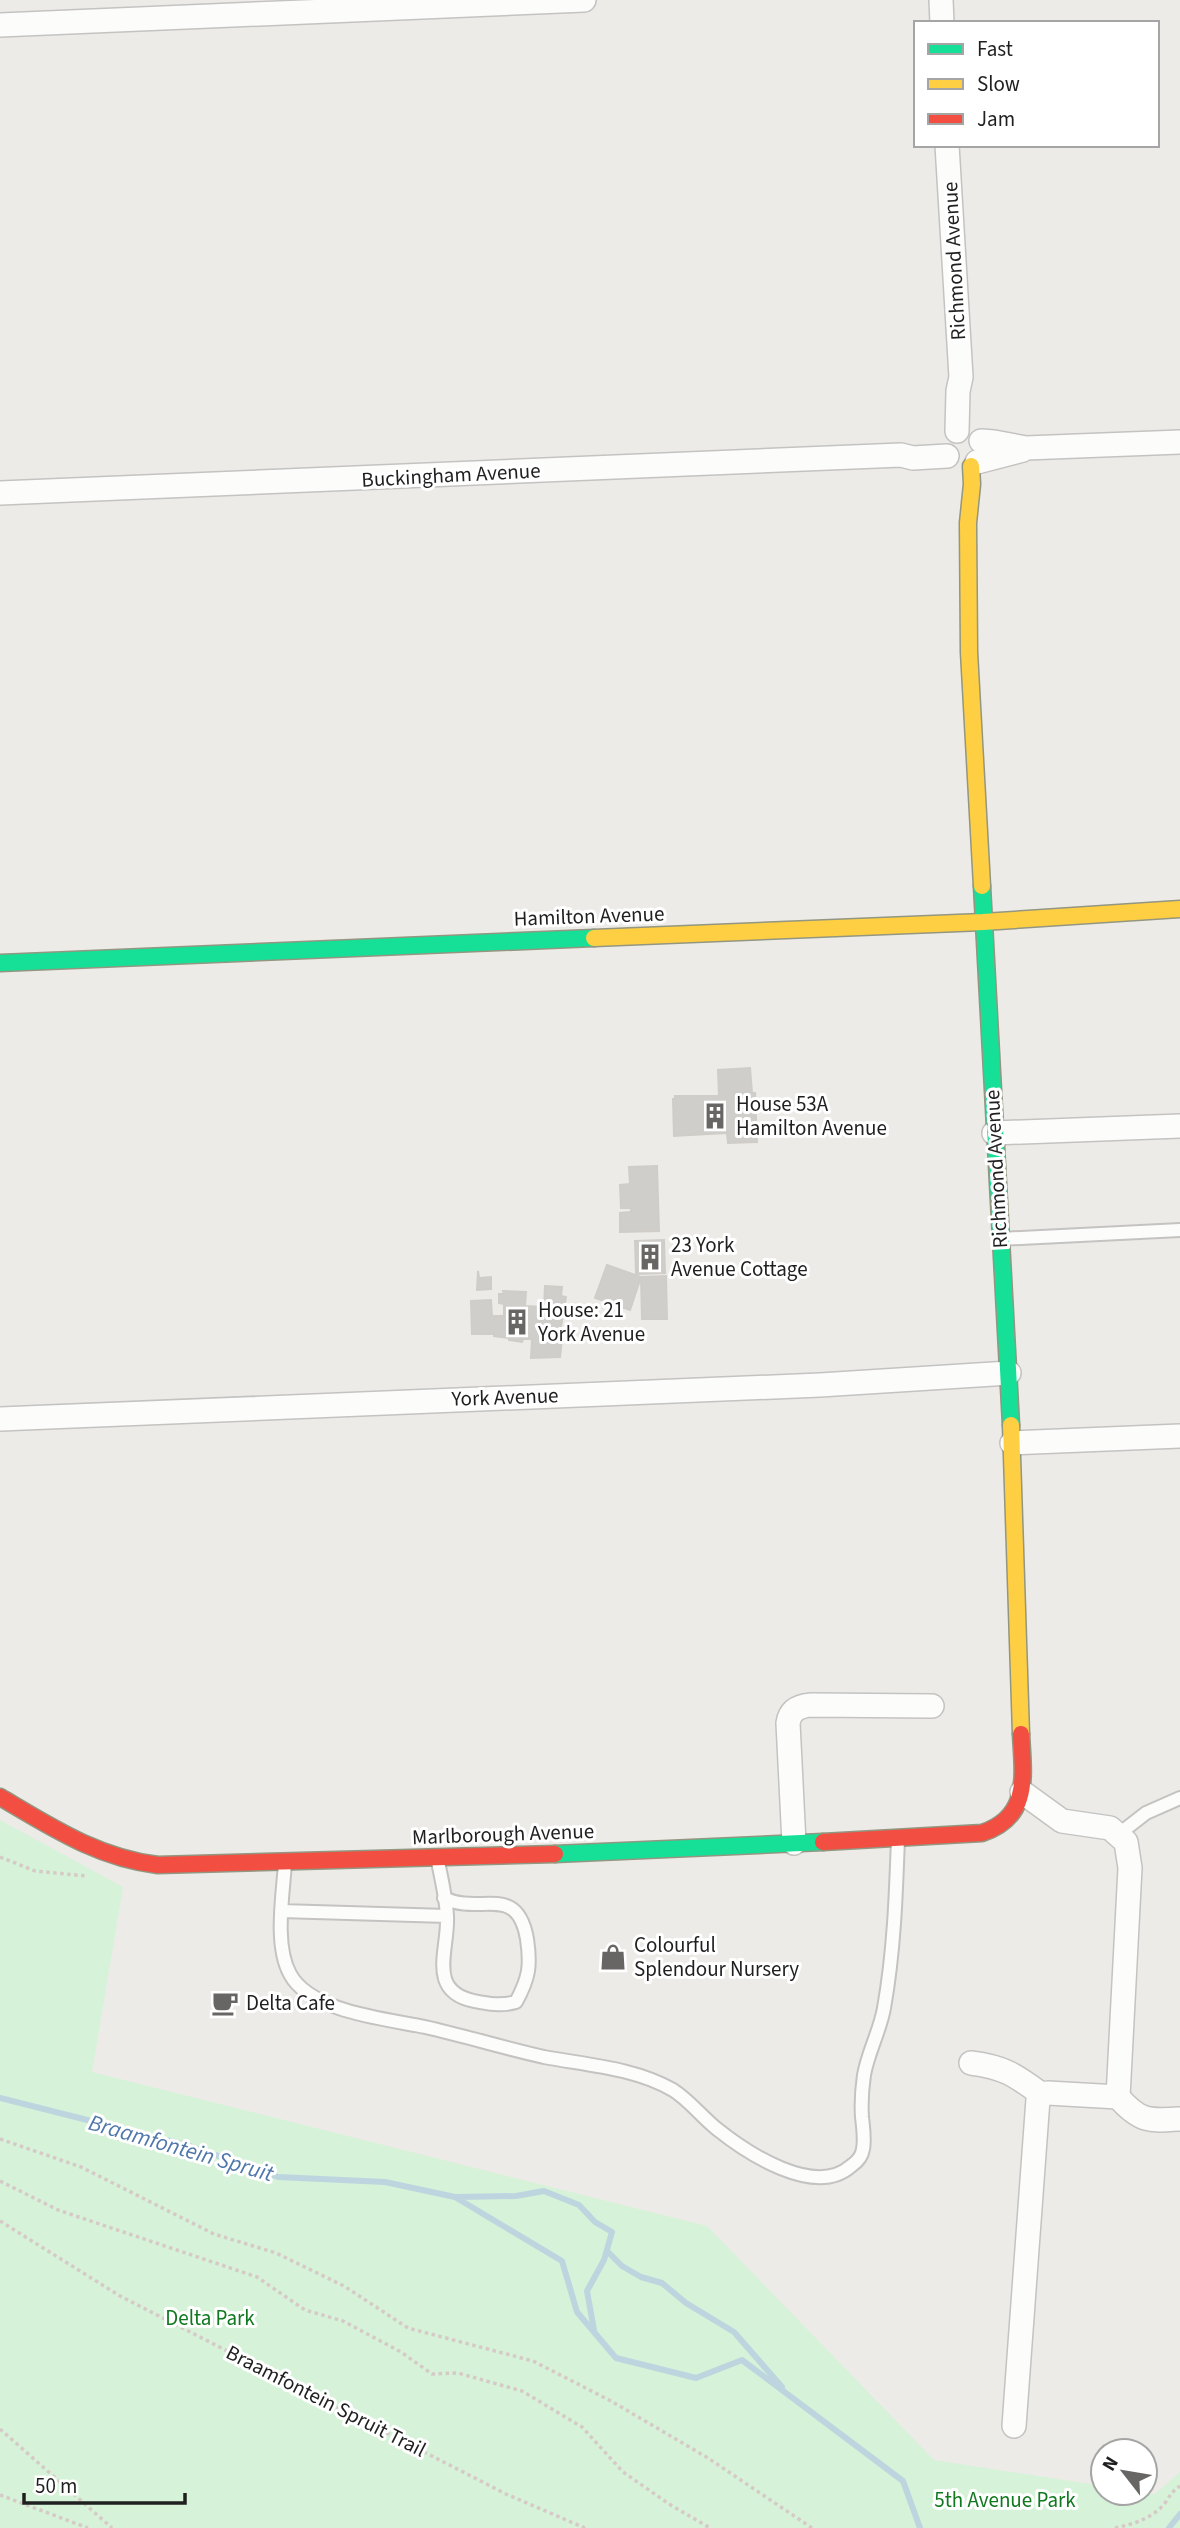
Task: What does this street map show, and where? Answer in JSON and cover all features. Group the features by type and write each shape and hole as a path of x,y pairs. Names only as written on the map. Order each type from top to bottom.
{"street":[{"path":"0,25 584,0"},
{"path":"941,0 942,21"},
{"name":"Richmond Avenue","path":"947,147 961,377 958,391 963,449 961,508 968,523 969,652 1012,1443 1019,1637 1018,1802"},
{"name":"Buckingham Avenue","path":"0,493 901,455 912,449 963,449 1008,444 1026,449 1180,442"},
{"name":"Hamilton Avenue","path":"0,963 983,922 1180,909"},
{"path":"995,1133 1180,1126"},
{"name":"York Avenue","path":"0,1419 820,1385 1009,1373"},
{"path":"1012,1443 1180,1436"},
{"path":"794,1843 788,1723 793,1712 800,1706 811,1705 932,1706"},
{"name":"Marlborough Avenue","path":"0,1797 105,1854 139,1864 635,1852 982,1833 997,1829 1018,1802"},
{"path":"1018,1802 1062,1821 1102,1826 1119,1834 1126,1842 1130,1868 1118,2097"},
{"path":"971,2063 1012,2073 1041,2094 1118,2097 1142,2118 1180,2119"},
{"path":"1014,2426 1038,2099 1041,2094"}],"lane":[{"path":"1000,1239 1180,1230"},
{"path":"1119,1834 1146,1813 1180,1798"},
{"path":"285,1861 281,1911 283,1949 291,1976 314,1996 337,2008 491,2045 631,2073 673,2091 720,2131 756,2156 789,2171 818,2178 845,2172 854,2164 863,2149 864,2076 884,2011 894,1946 898,1838"},
{"path":"437,1857 447,1916 442,1964 445,1984 456,1994 470,2000 502,2006 516,2002 526,1984 530,1961 524,1923 519,1912 512,1907 498,1904 464,1903 444,1898"},
{"path":"281,1911 447,1916"}],"path":[{"path":"0,1857 35,1871 92,1875"},
{"path":"0,2139 80,2167 214,2234 276,2253 344,2286 408,2328 533,2361 611,2401 697,2452 812,2528"},
{"path":"0,2181 58,2210 257,2277 305,2310 343,2321 401,2352 432,2374 458,2373 522,2391 582,2427 623,2472 710,2528"},
{"name":"Braamfontein Spruit Trail","path":"0,2221 120,2295 506,2494 585,2528"},
{"path":"0,2430 112,2528"},
{"path":"1115,2528 1143,2520 1154,2513 1165,2504 1173,2490 1180,2486"},
{"path":"0,2495 88,2528"}],"green space":[{"name":"Delta Park","path":"0,1820 123,1887 92,2072 707,2226 934,2460 1089,2484 1089,2507 1159,2507 1159,2490 1180,2472 1180,2528 0,2528"}],"building":[{"name":"House 53A Hamilton Avenue","path":"750,1068 752,1093 755,1093 757,1142 728,1143 727,1133 674,1136 675,1096 719,1096 718,1070"},
{"path":"657,1166 659,1231 620,1232 620,1213 631,1212 631,1208 621,1208 620,1185 630,1184 629,1167"},
{"name":"23 York Avenue Cottage","path":"664,1240 665,1273 636,1274 635,1241"},
{"path":"607,1265 641,1277 630,1310 595,1298"},
{"path":"478,1271 479,1278 491,1277 491,1289 477,1290"},
{"path":"666,1276 667,1319 642,1319 641,1277"},
{"name":"House: 21 York Avenue","path":"545,1286 562,1287 561,1296 566,1297 559,1339 562,1339 560,1357 531,1358 532,1339 523,1339 522,1342 494,1334 472,1334 471,1301 491,1300 492,1316 504,1316 504,1304 499,1303 499,1294 504,1294 503,1291 526,1292 525,1306 544,1307"}],"waterway":[{"name":"Braamfontein Spruit","path":"0,2098 190,2146 278,2177 385,2182 455,2197 562,2261 577,2312 616,2358 696,2378 742,2360 903,2481 920,2528"},
{"path":"457,2197 516,2196 544,2191 579,2205 595,2222 612,2232 604,2260 587,2291 594,2330"},
{"path":"607,2251 622,2266 641,2277 662,2283 686,2303 734,2332 782,2387"},
{"path":"1169,2528 1180,2514"}],"traffic: fast":[{"path":"982,886 1011,1425"},
{"path":"0,963 594,938"},
{"path":"555,1854 823,1842"}],"traffic: slow":[{"path":"971,466 968,523 969,652 982,886"},
{"path":"594,938 983,922 1180,909"},
{"path":"1011,1425 1021,1734"}],"traffic: jam":[{"path":"823,1842 982,1833 998,1826 1009,1817 1021,1793 1021,1734"},
{"path":"0,1797 76,1840 115,1856 158,1865 555,1854"}],"place":[{"name":"House 53A Hamilton Avenue","path":"715,1116"},
{"name":"23 York Avenue Cottage","path":"650,1257"},
{"name":"House: 21 York Avenue","path":"517,1322"},
{"name":"Colourful Splendour Nursery","path":"613,1957"},
{"name":"Delta Cafe","path":"225,2003"}],"park label":[{"name":"5th Avenue Park","path":"1005,2500"}]}
